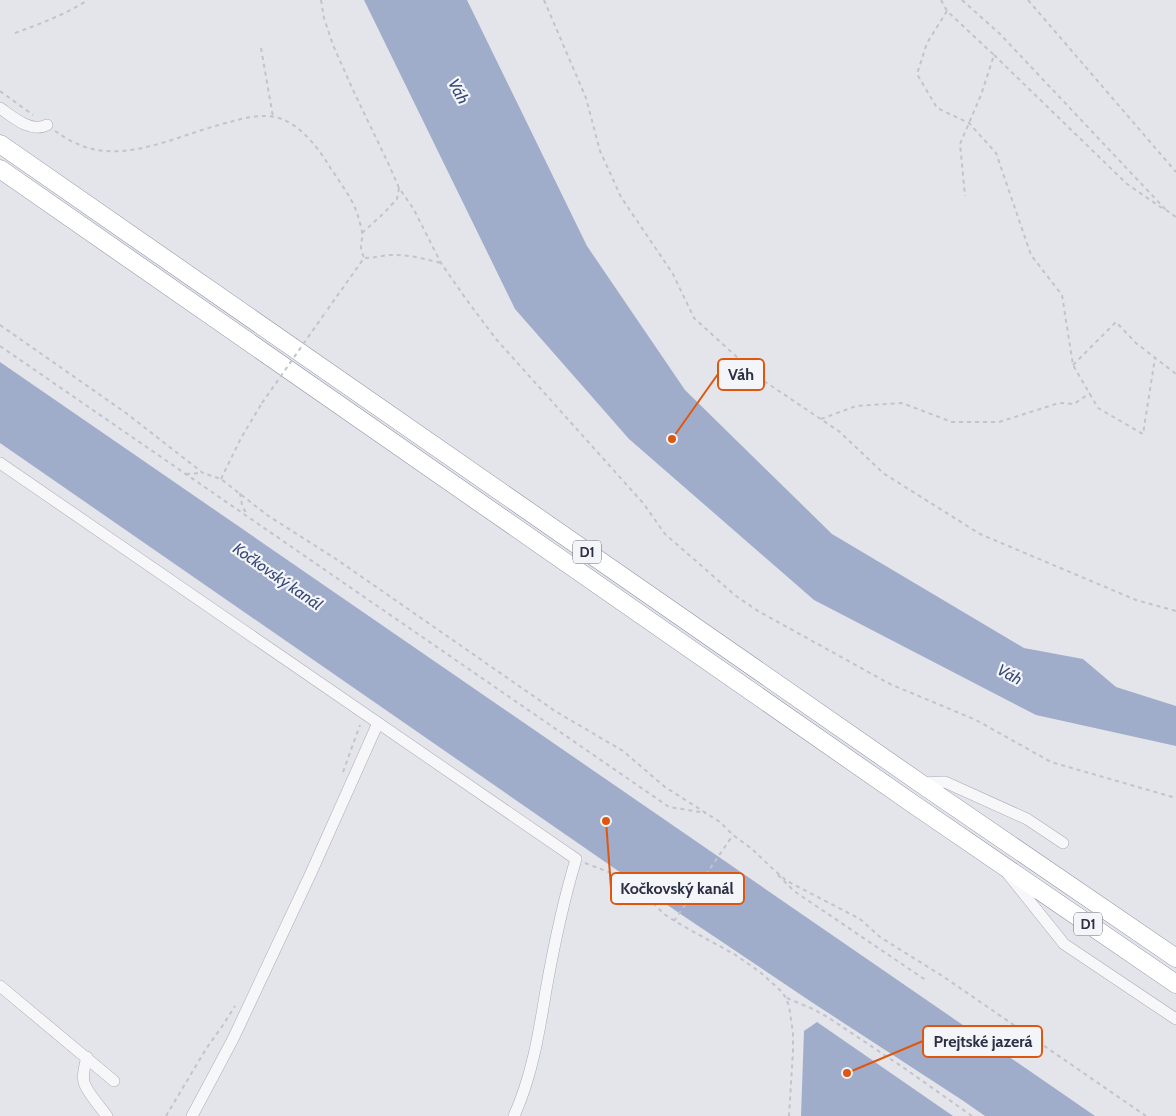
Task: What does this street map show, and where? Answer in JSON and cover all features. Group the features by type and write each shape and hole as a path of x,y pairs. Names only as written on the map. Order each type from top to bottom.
{"highway":[{"name":"D1","path":"0,144 920,784 1176,958"},
{"name":"D1","path":"0,169 1001,865 1176,984"}],"street":[{"path":"0,108 29,126 41,128 47,125"},
{"path":"0,463 576,859 558,928 532,1066 514,1116"},
{"path":"192,1116 233,1038 307,882 378,723"},
{"path":"920,784 945,782 1027,819 1063,844"},
{"path":"1001,865 1064,944 1176,1020"},
{"path":"0,986 114,1081"},
{"path":"86,1057 84,1082 107,1116"}],"path":[{"path":"15,33 44,22 88,0"},
{"path":"321,0 324,18 333,45 399,188 413,208 441,264 496,339 643,503 665,534 736,596 758,611 890,684 976,720 1051,762 1176,798"},
{"path":"544,0 586,98 600,151 621,197 673,274 694,318 761,379 840,432 883,474 980,534 1136,600 1176,611"},
{"path":"941,0 947,11 1127,184 1176,217"},
{"path":"962,0 1000,34 1167,211"},
{"path":"1028,0 1176,172"},
{"path":"947,11 927,43 917,74 937,108 968,123 996,153 1031,255 1062,295 1073,365 1098,408 1143,434 1155,358"},
{"path":"261,48 273,117"},
{"path":"965,196 960,144 981,95 994,55"},
{"path":"0,91 62,135 88,148 111,152 154,145 218,124 243,118 273,117 285,120 303,133 325,159 353,206 362,233 361,247 364,258"},
{"path":"362,233 397,199 399,188"},
{"path":"364,258 388,255 402,256 422,258 441,264"},
{"path":"221,478 241,438 262,403 364,258"},
{"path":"1073,365 1116,322 1136,343 1176,374"},
{"path":"0,325 126,413 204,473"},
{"path":"0,346 669,807 707,813"},
{"path":"821,419 856,406 902,403 952,422 999,422 1059,403 1074,404 1090,393"},
{"path":"186,474 204,473 221,478 267,515 336,559 555,710 623,751 665,787 720,822 733,835 752,849 794,891 927,981"},
{"path":"240,494 242,505 247,515"},
{"path":"341,776 365,713"},
{"path":"674,921 733,835"},
{"path":"576,859 614,874 631,884 674,921 734,954 760,972 786,998 792,1016 793,1038 789,1116"},
{"path":"775,871 787,881 860,919 880,937 944,977 1146,1116"},
{"path":"786,998 829,1018 972,1116"},
{"path":"166,1116 206,1049 236,1004"}],"water":[{"path":"364,0 467,0 587,246 685,390 832,534 1024,648 1083,659 1116,687 1176,706 1176,746 1036,715 814,600 629,439 515,309"},
{"name":"Kočkovský kanál","path":"0,362 1095,1116 985,1116 679,913 0,443"},
{"path":"817,1022 953,1116 801,1116 804,1031"}],"place":[{"name":"Váh","path":"672,439"},
{"name":"Kočkovský kanál","path":"606,821"},
{"name":"Prejtské jazerá","path":"847,1073"}]}
